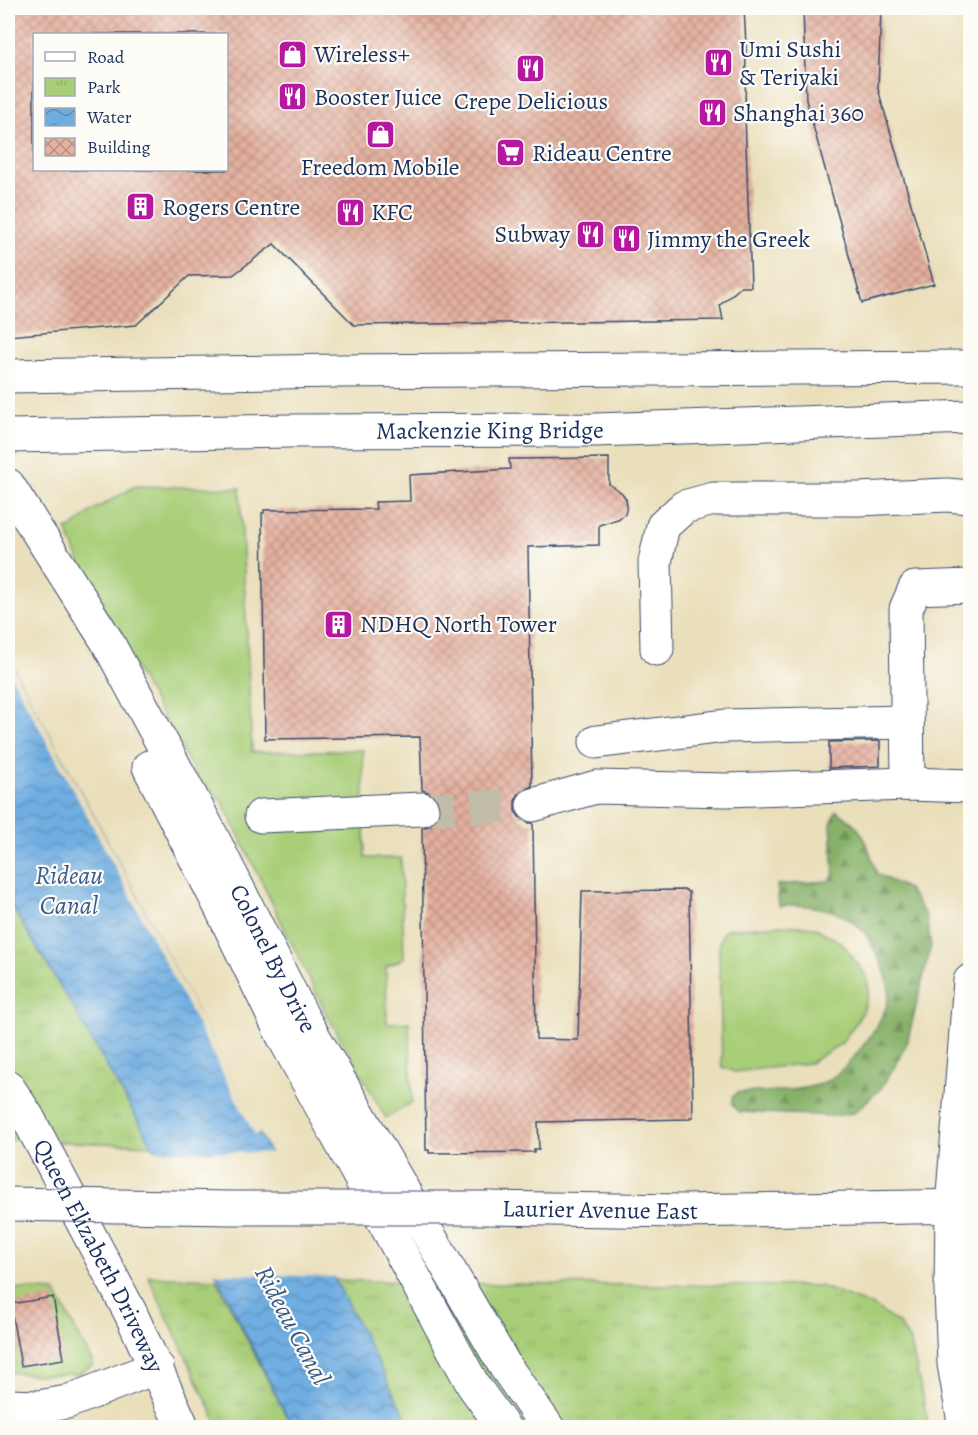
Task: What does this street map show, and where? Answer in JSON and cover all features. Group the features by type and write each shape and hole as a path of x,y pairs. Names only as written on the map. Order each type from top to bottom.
{"main road":[{"path":"8,376 363,371 970,368"},
{"name":"Mackenzie King Bridge","path":"8,436 290,431 595,430 970,417"},
{"name":"Colonel By Drive","path":"8,485 107,641 204,821 303,1018 505,1366 548,1428"},
{"path":"657,649 655,562 663,526 684,507 713,499 859,499 947,495 970,497"},
{"name":"Colonel By Drive","path":"8,523 86,647 207,879 283,1036 473,1385 504,1428"},
{"path":"908,784 906,609 915,588 970,586"},
{"path":"596,742 725,726 907,722"},
{"path":"533,806 596,787 726,790 908,784 970,786"},
{"path":"261,816 422,809"},
{"path":"965,1428 954,1364 951,1290 961,1206 970,981"},
{"name":"Queen Elizabeth Driveway","path":"8,1087 27,1116 131,1314 183,1428"},
{"name":"Laurier Avenue East","path":"8,1204 692,1211 961,1206"},
{"path":"8,1406 39,1407 67,1402 157,1367"}],"green space":[{"path":"136,486 240,488 252,752 363,750 365,858 401,858 404,958 386,967 387,1023 409,1022 412,1102 386,1118 326,1013 222,801 200,782 96,600 66,529 70,529 93,510"},
{"path":"836,811 860,831 877,874 908,889 926,916 931,946 908,1039 900,1058 881,1088 854,1113 833,1116 739,1112 732,1104 732,1098 737,1092 770,1092 809,1087 827,1081 836,1075 866,1042 887,1004 889,993 886,973 870,940 860,928 843,916 822,908 800,905 779,906 777,885 828,881 834,875 831,824"},
{"path":"8,900 74,1009 152,1145 8,1140"},
{"path":"781,925 814,927 842,943 866,975 869,990 863,1012 842,1043 810,1063 735,1072 722,1067 719,948 722,934 727,929"},
{"path":"148,1276 216,1279 292,1427 219,1427"},
{"path":"334,1280 494,1284 820,1286 874,1307 899,1324 911,1343 929,1427 411,1427"},
{"path":"8,1288 55,1291 94,1365 77,1374 39,1375 8,1372"}],"water":[{"name":"Rideau Canal","path":"8,658 133,888 411,1427 292,1427 152,1145 8,900"}],"pier":[{"path":"8,658 133,888 260,1132 255,1135 128,891 8,670"},
{"path":"151,1150 274,1153 336,1277 211,1273"}],"building":[{"name":"Rideau Centre","path":"8,8 744,8 751,287 741,287 720,305 723,320 354,325 274,244 233,275 189,276 136,325 8,336"},
{"path":"803,8 881,8 878,89 934,284 862,303 806,100"},
{"path":"609,458 609,484 622,493 627,506 625,514 618,519 599,525 599,545 528,547 532,786 520,792 515,801 515,811 520,818 533,823 536,1039 578,1040 582,891 686,890 689,892 693,1117 690,1119 538,1122 539,1149 534,1149 534,1152 429,1153 429,1150 426,1150 422,828 432,825 438,818 441,808 437,798 422,790 420,737 265,739 262,513 264,510 376,509 375,502 410,501 409,475 510,469 509,459"},
{"path":"880,741 880,766 829,768 829,742"},
{"path":"53,1297 64,1359 21,1366 10,1304"}],"tunnel":[{"path":"422,809 533,805"}],"place":[{"name":"Wireless+","path":"293,54"},
{"name":"Umi Sushi & Teriyaki","path":"718,63"},
{"name":"Crepe Delicious","path":"531,68"},
{"name":"Booster Juice","path":"293,97"},
{"name":"Shanghai 360","path":"712,113"},
{"name":"Freedom Mobile","path":"380,134"},
{"name":"Rideau Centre","path":"511,153"},
{"name":"Rogers Centre","path":"141,207"},
{"name":"KFC","path":"350,212"},
{"name":"Subway","path":"591,234"},
{"name":"Jimmy the Greek","path":"626,239"},
{"name":"NDHQ North Tower","path":"339,624"}]}
